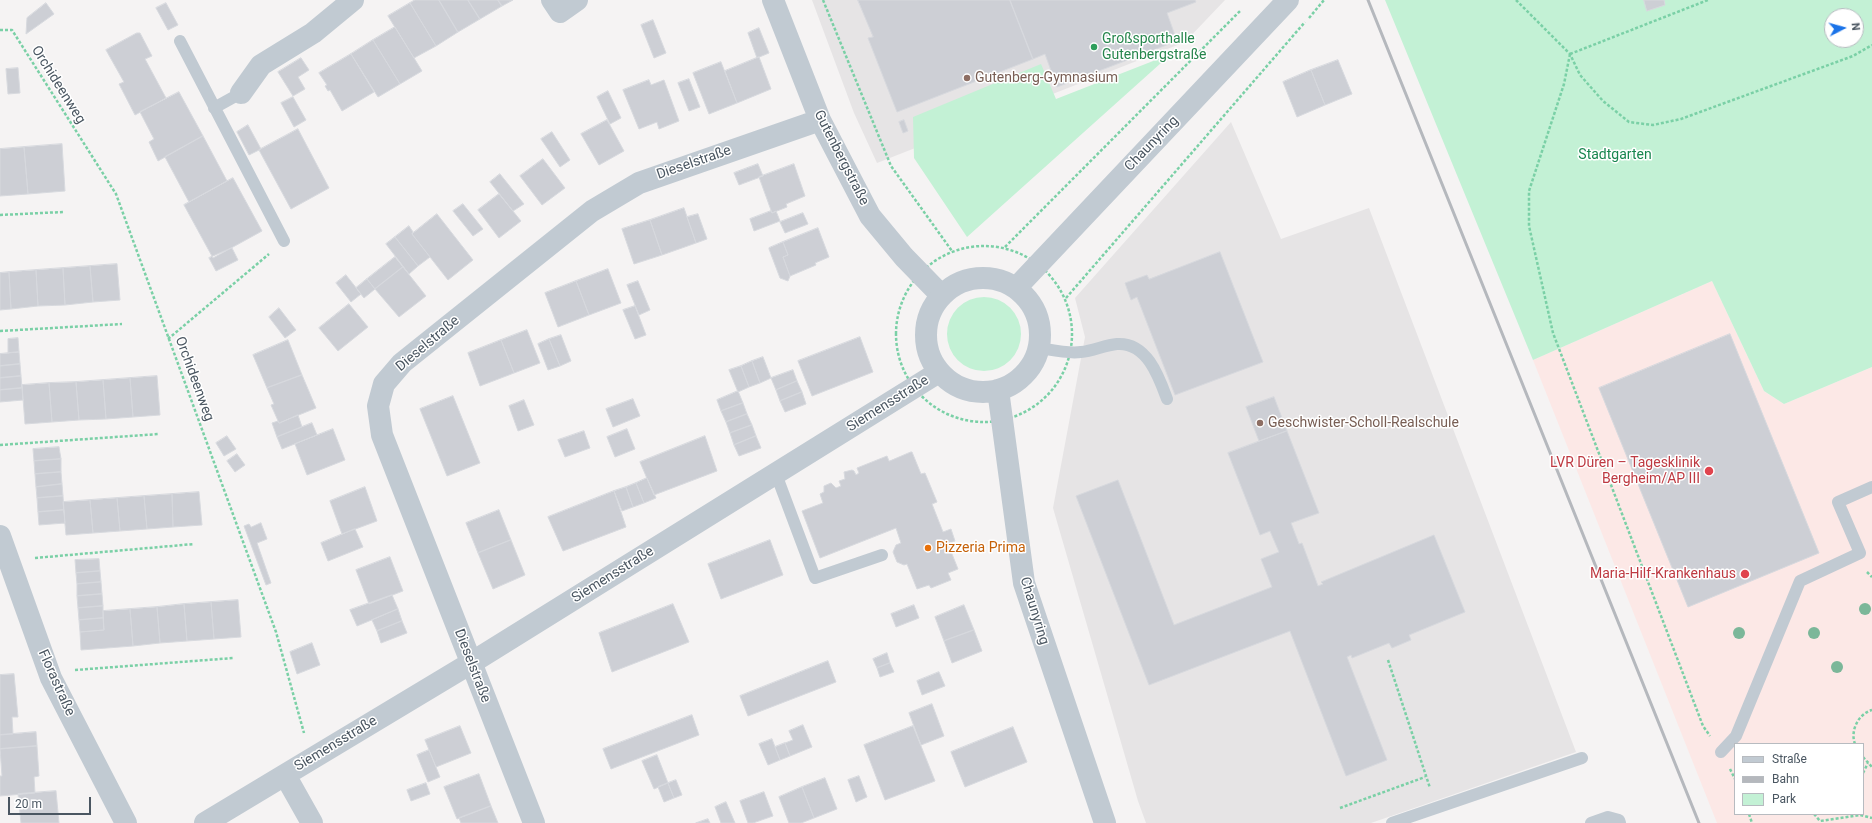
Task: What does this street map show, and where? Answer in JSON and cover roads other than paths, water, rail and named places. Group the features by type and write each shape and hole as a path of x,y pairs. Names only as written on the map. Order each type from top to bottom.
{"street":[{"path":"242,93 261,65 313,33 353,0"},
{"path":"552,0 560,12 577,0"},
{"name":"Gutenbergstraße","path":"773,0 820,120 870,216 919,273 941,295"},
{"name":"Chaunyring","path":"1016,288 1288,0"},
{"name":"Dieselstraße","path":"534,823 382,435 378,406 384,384 402,363 592,211 639,183 820,120"},
{"path":"982,277 1000,280 1016,288 1029,301 1038,318 1040,336 1039,348 1026,372 1011,385 998,390 973,391 955,385 939,372 930,356 926,336 928,317 941,295 950,287 966,280 982,277"},
{"name":"Siemensstraße","path":"205,823 471,663 914,389 939,372"},
{"name":"Chaunyring","path":"998,390 1024,583 1105,823"},
{"name":"Florastraße","path":"0,536 51,678 126,823"},
{"path":"285,775 312,823"}],"lane":[{"path":"180,41 284,241"},
{"path":"214,108 242,93"},
{"path":"1039,348 1081,353 1118,344 1133,347 1148,359 1157,371 1167,399"},
{"path":"776,474 815,578 882,555"},
{"path":"1721,752 1736,736 1800,581 1860,553 1838,502 1872,487"},
{"path":"1392,823 1582,758"},
{"path":"1591,823 1608,816 1619,820 1620,823"}],"railway":[{"path":"1368,0 1699,823"}],"place":[{"name":"Großsporthalle Gutenbergstraße","path":"1094,47"},
{"name":"Gutenberg-Gymnasium","path":"967,78"},
{"name":"Geschwister-Scholl-Realschule","path":"1260,423"},
{"name":"LVR Düren – Tagesklinik Bergheim/AP III","path":"1709,471"},
{"name":"Pizzeria Prima","path":"928,548"},
{"name":"Maria-Hilf-Krankenhaus","path":"1745,574"}],"park label":[{"name":"Stadtgarten","path":"1615,155"}]}
